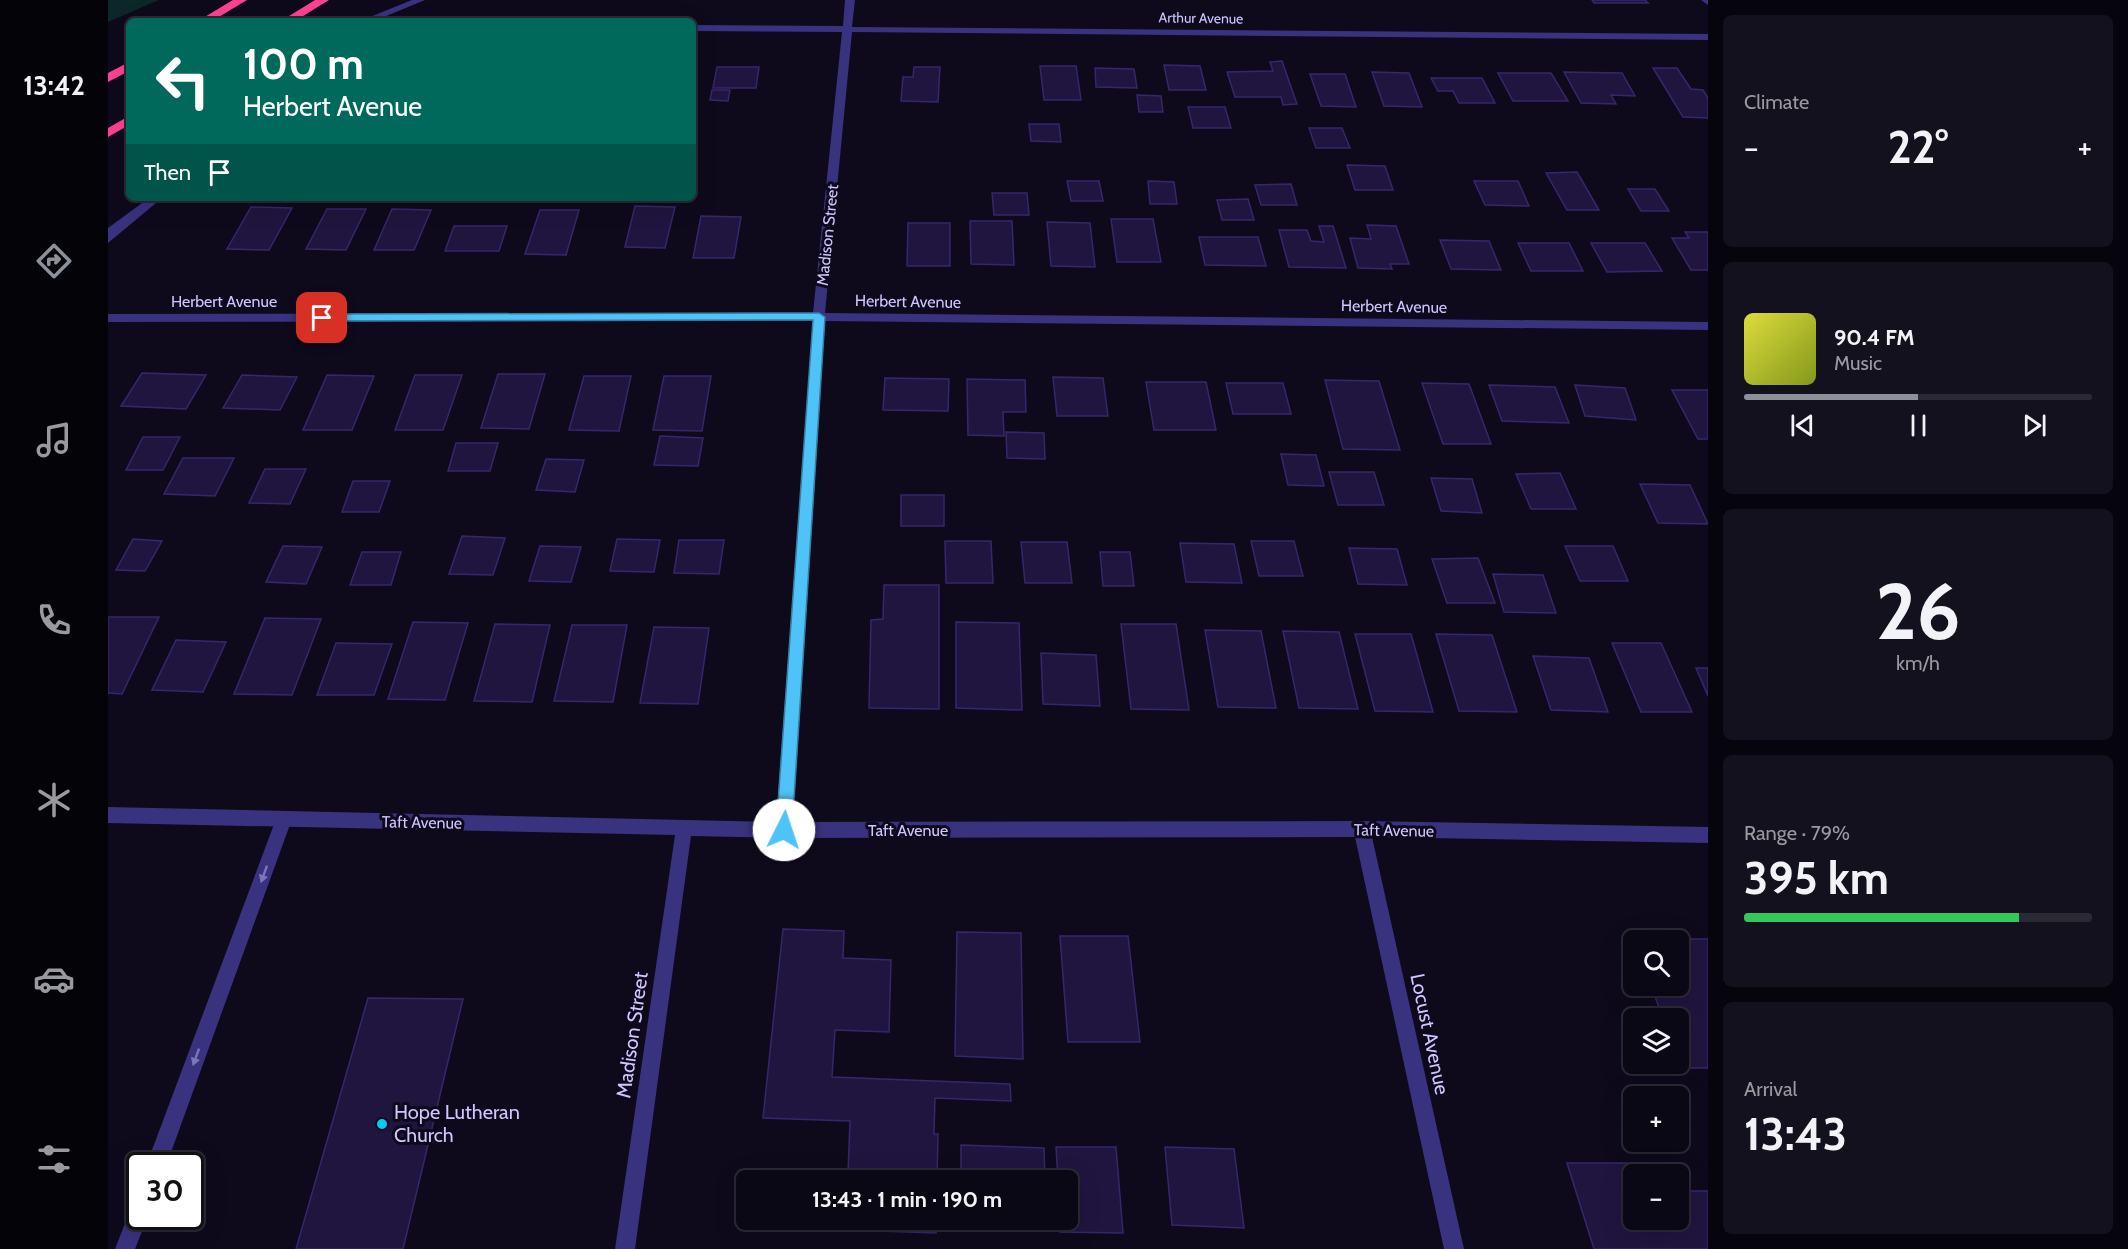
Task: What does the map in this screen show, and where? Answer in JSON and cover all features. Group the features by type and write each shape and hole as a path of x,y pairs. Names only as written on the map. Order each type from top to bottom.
{"highway":[{"path":"209,18 241,0"},
{"path":"293,18 322,0"},
{"path":"108,78 126,68"},
{"path":"108,133 126,122"}],"street":[{"path":"373,18 420,0"},
{"name":"Madison Street","path":"784,830 819,317 850,0"},
{"name":"Arthur Avenue","path":"696,28 1708,37"},
{"path":"108,239 112,231 152,201"},
{"name":"Herbert Avenue","path":"108,318 819,317 1708,326"},
{"name":"Taft Avenue","path":"108,815 784,830 1362,829 1708,835"},
{"path":"161,1152 284,819"},
{"name":"Madison Street","path":"625,1249 684,828"},
{"name":"Locust Avenue","path":"1362,829 1454,1249"},
{"path":"125,1249 132,1230"}],"green space":[{"path":"108,0 159,0 108,22"}],"building":[{"path":"1592,0 1645,0 1648,3 1594,3"},
{"path":"1282,61 1297,104 1283,105 1281,97 1235,97 1227,72 1273,71 1270,62"},
{"path":"1164,65 1200,66 1206,90 1169,90"},
{"path":"1040,66 1076,66 1081,100 1044,100"},
{"path":"717,67 759,67 756,88 713,88"},
{"path":"914,67 940,67 938,102 901,101 903,77 913,77"},
{"path":"1095,68 1134,69 1137,88 1096,87"},
{"path":"1653,68 1677,68 1691,89 1703,90 1708,98 1708,118 1683,117"},
{"path":"1372,72 1409,73 1422,107 1384,106"},
{"path":"1564,72 1622,73 1635,96 1611,95 1616,104 1581,103"},
{"path":"1498,73 1551,73 1568,101 1513,101"},
{"path":"1310,74 1345,74 1356,107 1321,106"},
{"path":"1431,78 1482,78 1495,103 1459,103 1453,91 1438,91"},
{"path":"712,90 730,90 728,101 710,100"},
{"path":"1137,95 1161,96 1163,112 1139,112"},
{"path":"1188,107 1225,107 1231,128 1193,128"},
{"path":"1029,124 1059,124 1061,142 1031,141"},
{"path":"1309,128 1342,128 1350,148 1316,148"},
{"path":"1347,165 1385,166 1393,190 1355,190"},
{"path":"1577,172 1599,210 1567,210 1546,173"},
{"path":"1067,181 1099,181 1103,201 1071,201"},
{"path":"1148,181 1174,182 1177,204 1150,204"},
{"path":"1474,181 1518,181 1529,206 1485,205"},
{"path":"1291,184 1297,205 1261,205 1255,185"},
{"path":"1628,189 1655,189 1669,211 1641,211"},
{"path":"992,193 1027,193 1029,215 994,215"},
{"path":"1248,199 1254,220 1222,220 1217,200"},
{"path":"635,206 675,207 665,248 625,247"},
{"path":"251,207 292,208 269,250 227,249"},
{"path":"327,209 366,209 346,250 306,249"},
{"path":"392,209 431,210 414,250 374,250"},
{"path":"540,210 579,210 566,255 525,254"},
{"path":"701,216 741,217 734,258 693,258"},
{"path":"1111,219 1153,219 1161,262 1117,262"},
{"path":"970,221 1012,221 1014,265 971,264"},
{"path":"1047,222 1090,223 1095,267 1051,266"},
{"path":"908,223 950,223 950,266 907,266"},
{"path":"1367,225 1396,226 1409,264 1390,264 1392,269 1358,268 1350,238 1371,239"},
{"path":"454,226 507,226 499,251 445,251"},
{"path":"1319,226 1333,226 1346,268 1289,267 1279,230 1307,230 1311,241 1324,242"},
{"path":"1685,232 1708,232 1708,270 1691,270 1672,238 1689,238"},
{"path":"1199,237 1258,237 1266,266 1205,265"},
{"path":"1440,240 1489,241 1501,270 1451,269"},
{"path":"1518,243 1569,243 1583,271 1531,271"},
{"path":"1591,243 1645,243 1662,271 1607,272"},
{"path":"142,373 206,375 186,409 121,406"},
{"path":"498,374 545,374 529,429 481,428"},
{"path":"242,375 297,377 280,410 223,408"},
{"path":"327,375 374,376 352,430 303,430"},
{"path":"415,375 462,375 443,430 395,430"},
{"path":"584,376 631,376 619,431 569,430"},
{"path":"664,376 711,376 702,431 653,430"},
{"path":"1053,377 1103,378 1108,416 1057,416"},
{"path":"885,378 949,379 948,411 883,410"},
{"path":"967,379 1025,380 1026,412 1003,412 1004,436 968,435"},
{"path":"1325,380 1379,381 1400,450 1343,449"},
{"path":"1146,382 1206,382 1216,430 1154,430"},
{"path":"1226,383 1283,383 1291,414 1233,414"},
{"path":"1422,383 1469,384 1491,444 1443,444"},
{"path":"1489,385 1555,387 1569,423 1502,421"},
{"path":"1575,385 1625,388 1636,420 1585,416"},
{"path":"1672,390 1708,390 1708,439 1698,439"},
{"path":"1006,432 1044,433 1045,459 1007,458"},
{"path":"660,436 703,438 698,466 654,465"},
{"path":"143,437 180,437 163,470 126,470"},
{"path":"456,443 498,443 490,471 448,471"},
{"path":"1281,454 1316,455 1324,486 1288,485"},
{"path":"183,458 234,458 215,496 164,494"},
{"path":"546,459 584,460 575,492 536,490"},
{"path":"265,469 306,469 290,504 249,503"},
{"path":"1329,472 1374,472 1384,505 1338,505"},
{"path":"1560,473 1576,509 1531,509 1516,474"},
{"path":"1431,478 1472,479 1482,513 1441,511"},
{"path":"353,481 390,481 379,512 342,512"},
{"path":"1640,484 1690,485 1708,524 1658,523"},
{"path":"901,495 944,495 944,526 901,526"},
{"path":"462,536 505,538 493,575 449,574"},
{"path":"133,539 162,541 145,571 116,570"},
{"path":"617,539 660,540 654,572 610,571"},
{"path":"679,540 724,540 719,574 674,573"},
{"path":"945,541 991,541 993,583 946,583"},
{"path":"1251,541 1294,541 1303,576 1259,576"},
{"path":"1021,542 1067,542 1072,583 1025,583"},
{"path":"1180,543 1234,544 1242,583 1186,582"},
{"path":"283,546 322,547 306,584 266,582"},
{"path":"540,546 581,547 571,582 529,581"},
{"path":"1565,546 1613,546 1628,581 1580,581"},
{"path":"1349,548 1397,549 1407,585 1358,584"},
{"path":"362,552 401,552 391,585 350,585"},
{"path":"1100,552 1130,552 1134,586 1103,586"},
{"path":"1478,558 1495,603 1447,603 1432,559"},
{"path":"1493,574 1543,575 1556,613 1504,612"},
{"path":"884,585 939,585 939,709 869,708 871,620 883,619"},
{"path":"108,617 159,617 122,694 108,693"},
{"path":"265,618 321,619 292,695 234,694"},
{"path":"413,622 468,623 445,700 388,699"},
{"path":"956,622 1019,623 1022,710 956,708"},
{"path":"495,624 550,625 532,702 474,701"},
{"path":"1121,624 1176,624 1189,710 1131,709"},
{"path":"572,625 627,625 613,702 554,701"},
{"path":"654,627 709,628 698,704 640,703"},
{"path":"1205,630 1261,631 1276,708 1218,707"},
{"path":"1283,631 1339,632 1358,709 1299,708"},
{"path":"1355,634 1411,634 1433,712 1375,711"},
{"path":"1436,634 1492,635 1517,712 1459,711"},
{"path":"176,640 226,642 203,692 152,690"},
{"path":"336,643 392,644 374,695 317,695"},
{"path":"1612,643 1661,643 1692,712 1641,712"},
{"path":"1041,653 1096,655 1100,706 1043,704"},
{"path":"1533,656 1589,658 1608,712 1551,710"},
{"path":"1696,668 1708,668 1708,696"},
{"path":"783,929 844,931 843,958 891,960 889,1032 835,1030 832,1077 1010,1084 1011,1101 935,1098 934,1134 938,1134 937,1170 848,1170 850,1121 763,1118"},
{"path":"957,932 1021,933 1023,1059 955,1056"},
{"path":"1060,936 1128,936 1140,1042 1068,1042"},
{"path":"1689,939 1708,939 1708,1068 1689,1068 1689,1008 1659,1008 1655,996 1689,996"},
{"name":"Hope Lutheran Church","path":"368,998 463,999 403,1249 296,1249"},
{"path":"961,1145 1044,1148 1045,1170 961,1170"},
{"path":"1056,1147 1116,1147 1123,1233 1060,1232 1060,1230 1078,1230 1078,1170 1057,1170"},
{"path":"1165,1147 1234,1149 1244,1228 1172,1225"},
{"path":"1567,1163 1631,1163 1623,1164 1623,1230 1689,1230 1689,1191 1708,1191 1708,1249 1594,1249"},
{"path":"850,1230 936,1230 936,1233"}],"place":[{"name":"Hope Lutheran Church","path":"382,1124"}],"route":[{"path":"322,318 819,317 784,830"}]}
